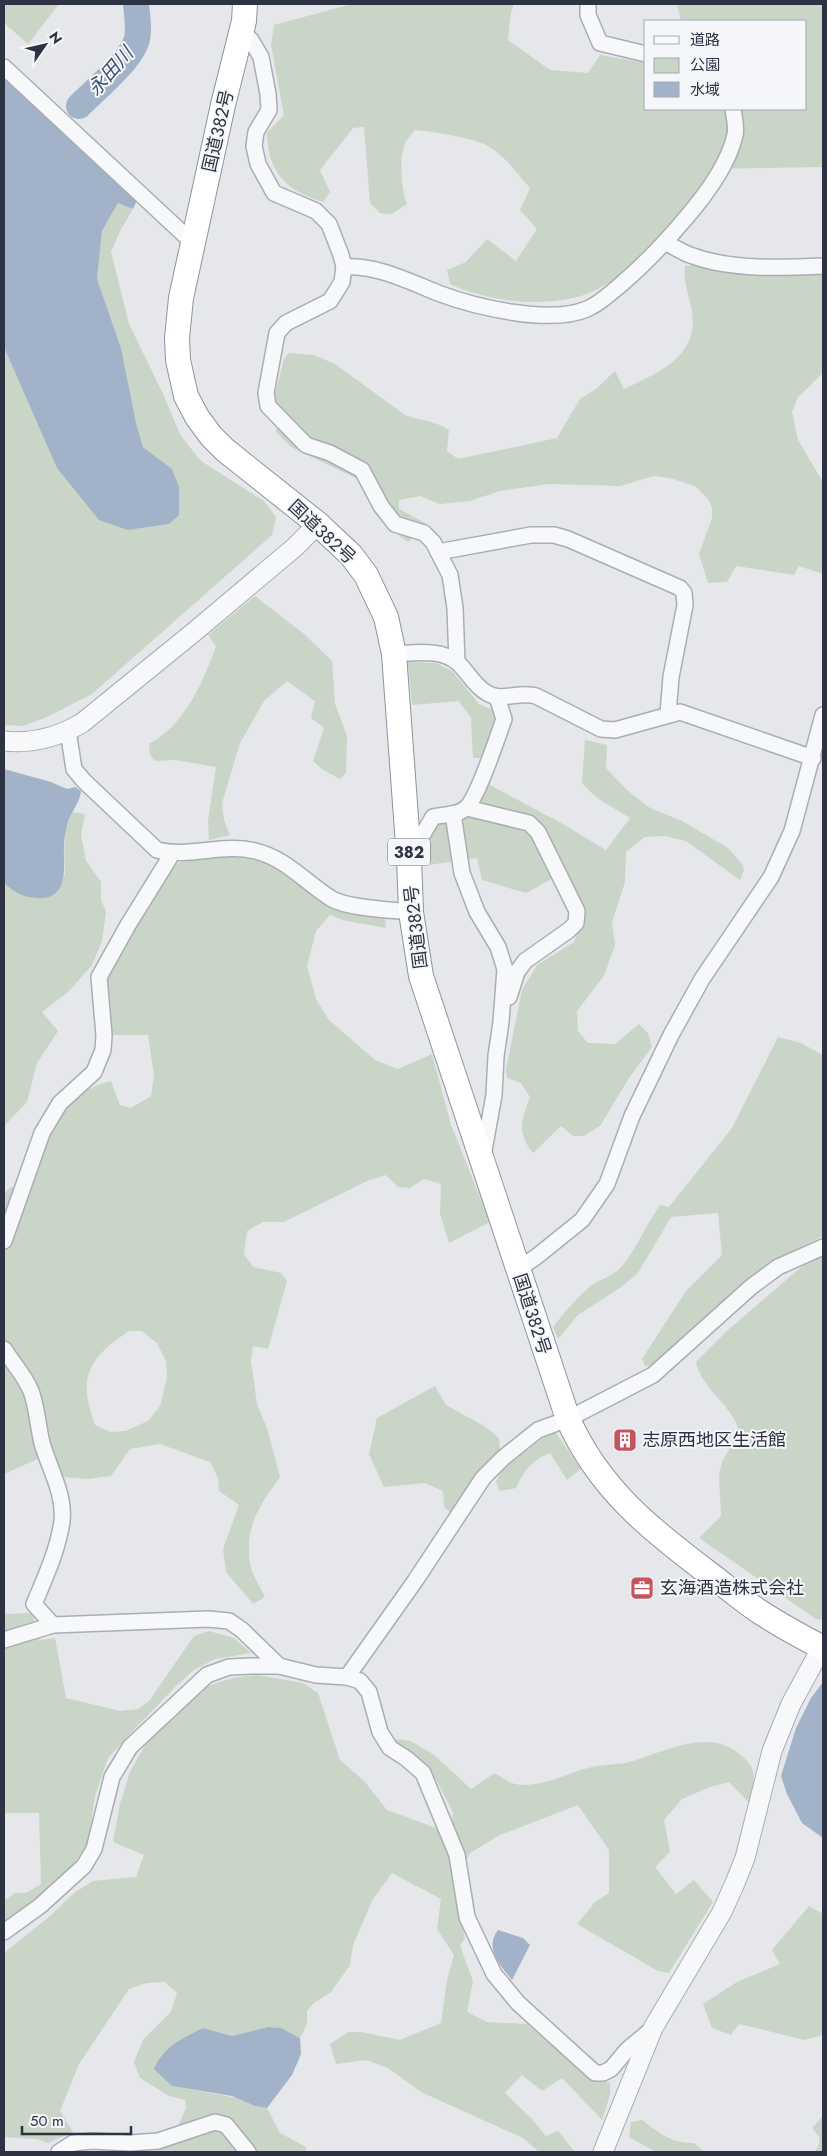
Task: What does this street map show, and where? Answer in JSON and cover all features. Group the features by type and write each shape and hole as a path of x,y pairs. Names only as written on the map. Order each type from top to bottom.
{"highway":[{"name":"国道382号","path":"245,4 242,31 192,242 181,298 176,338 178,360 186,396 197,417 225,450 318,524 351,555 366,575 386,617 394,654 409,858 411,912 421,976 568,1419 579,1446 621,1501 657,1533 760,1612 823,1647"}],"street":[{"path":"588,4 588,15 600,43 644,54"},
{"path":"242,31 251,40 261,57 268,94 269,110 256,132 254,146 258,164 274,193 316,211 329,224 344,267 342,282 330,300 286,323 277,333 266,393 268,406 306,445 330,453 362,470 381,506 395,524 424,533 433,542 450,575 455,608 457,662"},
{"path":"4,67 192,242"},
{"path":"344,267 358,266 382,271 452,298 526,314 553,315 586,309 601,301 645,265 700,201 724,163 736,134 733,110"},
{"path":"665,242 691,256 711,261 781,269 823,266"},
{"path":"4,740 28,742 68,731 104,706 194,632 295,547 318,524"},
{"path":"438,552 531,536 554,534 680,588 684,593 684,605 671,677 668,714"},
{"path":"394,654 428,653 445,656 457,662 486,693 497,697 526,693 536,696 600,729 614,730 680,712 813,758"},
{"path":"467,808 475,794 504,719 497,697"},
{"path":"518,1269 582,1220 607,1184 632,1116 671,1035 702,979 771,878 792,831 823,716"},
{"path":"68,731 74,769 84,782 157,850 172,854 232,848 255,851 277,859 334,900 372,909 411,912"},
{"path":"409,858 433,817 453,814 467,808 529,823 538,832 578,911 576,923 525,961 517,972 501,1022"},
{"path":"453,814 462,873 477,912 498,947 505,969 494,1095 482,1160"},
{"path":"4,1241 42,1133 60,1103 94,1072 103,1050 104,1035 99,977 128,925 172,854"},
{"path":"347,1677 415,1581 483,1478 502,1458 538,1430 568,1419 653,1376 751,1287 778,1267 823,1247"},
{"path":"4,1349 31,1390 43,1445 56,1482 61,1504 62,1520 58,1538 47,1574 34,1604 53,1625"},
{"path":"4,1640 53,1625 208,1619 229,1622 242,1630 279,1666"},
{"path":"604,2152 653,2028 725,1904 744,1858 772,1751 791,1704 823,1647"},
{"path":"4,1932 40,1906 84,1866 94,1849 112,1777 130,1747 148,1728 206,1675 229,1667 279,1666 316,1675 347,1677 360,1681 369,1692 380,1732 390,1748 408,1759 423,1773 457,1855 467,1916 494,1974 518,2003 595,2073 603,2073 611,2069 627,2050 653,2028"},
{"path":"59,2152 74,2143 92,2141 130,2143 158,2141 216,2122 226,2124 248,2152"}],"green space":[{"path":"4,4 59,4 28,44 4,23"},
{"path":"352,4 514,4 511,12 508,40 550,70 588,73 600,55 644,63 644,110 807,110 807,20 681,20 677,4 823,4 823,167 712,169 692,199 648,254 618,277 591,293 568,299 534,302 499,299 482,295 450,284 447,270 466,262 487,239 516,261 537,229 520,210 530,188 511,165 488,146 442,133 415,130 405,143 401,165 402,182 407,204 392,214 380,213 370,203 364,127 353,128 320,170 330,192 323,202 298,192 281,178 275,169 268,147 267,133 284,115 271,45 274,25"},
{"path":"118,203 133,209 120,231 111,252 129,324 181,436 201,461 264,501 276,517 272,535 92,694 45,718 23,726 4,725 4,347 23,388 128,530 169,524 172,469 143,447 135,420 121,348 97,279 102,231"},
{"path":"702,264 823,272 823,373 798,397 792,412 798,440 823,482 823,574 799,566 794,575 736,566 727,582 708,583 699,554 712,518 712,508 708,499 695,486 670,478 654,476 620,486 549,484 500,491 470,501 440,504 420,496 399,500 399,509 427,524 408,542 384,524 362,481 291,447 276,432 280,411 274,398 284,359 289,353 314,355 335,364 405,415 433,422 449,430 447,451 458,459 557,438 580,399 596,389 615,371 624,389 663,369 683,351 693,327 685,266"},
{"path":"255,596 304,634 332,661 335,704 347,736 346,773 340,779 322,769 313,761 324,728 311,718 315,701 287,681 264,701 240,743 222,803 224,820 230,835 209,840 208,821 216,767 175,760 155,761 150,755 149,744 173,726 199,688 216,646 208,635"},
{"path":"408,662 436,663 452,671 479,704 493,710 497,725 482,758 473,758 471,718 459,701 412,705"},
{"path":"585,740 607,745 606,768 628,791 650,808 682,821 728,848 742,864 744,870 740,880 686,841 665,836 645,837 626,852 625,882 612,922 615,945 604,976 577,1011 578,1031 588,1043 615,1044 639,1024 648,1033 652,1047 629,1078 600,1126 584,1136 573,1136 561,1126 533,1153 522,1132 523,1119 530,1097 521,1083 507,1078 506,1069 522,990 537,965 574,942 585,917 585,906 564,872 526,893 482,880 477,858 428,865 423,849 438,819 488,784 561,823 606,850 630,818 597,798 582,783"},
{"path":"72,812 85,814 81,835 86,861 101,882 101,900 106,912 102,941 92,965 69,991 42,1012 58,1031 37,1063 27,1102 4,1126 4,883 5,885 65,875 64,851"},
{"path":"226,856 250,859 268,864 295,877 338,909 385,918 386,928 346,921 330,915 316,931 307,966 316,999 328,1019 375,1060 398,1069 432,1054 451,1125 490,1222 449,1243 440,1214 441,1184 424,1179 410,1188 398,1187 386,1175 367,1181 284,1222 263,1222 247,1231 244,1254 253,1267 281,1273 287,1281 268,1349 253,1346 251,1361 257,1404 267,1428 280,1477 259,1509 251,1530 249,1554 251,1568 265,1597 253,1604 226,1572 223,1549 239,1505 219,1491 218,1478 210,1462 160,1444 130,1449 111,1476 87,1479 64,1477 53,1452 4,1474 4,1193 11,1187 28,1191 47,1139 56,1123 65,1109 93,1087 111,1081 120,1105 131,1108 151,1096 154,1075 148,1035 110,1035 107,980 168,872 180,862","holes":["129,1331 142,1331 157,1343 166,1361 167,1378 160,1406 148,1421 126,1431 110,1432 95,1425 87,1395 87,1381 94,1363 106,1349"]},
{"path":"778,1037 801,1043 823,1055 823,1236 773,1260 652,1366 645,1366 642,1359 686,1291 722,1255 718,1213 671,1217 638,1273 621,1287 578,1315 558,1339 553,1327 562,1316 592,1285 622,1266 660,1205 669,1207 732,1128"},
{"path":"823,1256 823,1620 816,1619 699,1538 721,1516 719,1475 722,1462 739,1431 730,1413 704,1381 696,1362 729,1329 800,1268"},
{"path":"435,1386 446,1405 484,1426 499,1438 500,1451 450,1512 444,1507 443,1491 425,1483 384,1487 369,1454 377,1418"},
{"path":"554,1430 581,1469 567,1480 550,1453 529,1466 516,1488 500,1491 496,1482 501,1471"},
{"path":"32,1613 41,1640 55,1638 66,1698 120,1711 138,1709 149,1701 194,1636 209,1631 234,1638 251,1653 215,1659 194,1670 176,1686 108,1758 95,1796 88,1843 69,1871 4,1923 4,1901 15,1893 26,1893 41,1884 39,1813 4,1813 4,1614"},
{"path":"258,1675 303,1683 318,1693 340,1760 365,1782 387,1810 439,1829 452,1823 453,1812 432,1772 405,1752 394,1739 410,1741 433,1754 471,1789 495,1773 513,1783 535,1784 583,1769 630,1762 671,1748 699,1742 713,1742 726,1746 738,1753 750,1764 754,1781 749,1803 729,1782 710,1787 682,1799 664,1820 670,1852 655,1867 676,1894 694,1880 713,1902 669,1973 658,1971 577,1924 595,1902 609,1893 609,1850 578,1805 500,1835 470,1853 455,1882 454,1892 465,1938 460,1946 473,1981 467,2012 487,2022 527,2024 577,2067 597,2079 610,2083 610,2095 602,2120 562,2078 542,2091 522,2075 505,2093 531,2118 546,2136 558,2131 575,2152 539,2152 523,2138 421,2092 388,2068 366,2060 336,2064 330,2044 348,2032 361,2032 400,2040 441,2023 447,1980 454,1955 437,1929 441,1899 392,1873 373,1899 353,1945 350,1965 331,1992 314,2003 307,2011 307,2024 300,2038 281,2028 268,2027 232,2036 202,2028 172,2086 237,2098 255,2106 267,2108 280,2133 306,2147 306,2152 152,2152 170,2145 186,2108 185,2100 169,2096 140,2078 134,2062 143,2040 171,2012 177,1993 165,1982 147,1983 129,1989 79,2064 60,2111 73,2132 48,2143 37,2139 4,2137 4,1953 50,1916 74,1893 93,1881 136,1877 144,1855 113,1842 120,1804 130,1772 145,1745 201,1688 232,1678"},
{"path":"809,1906 823,1914 823,2035 805,2040 739,2024 731,2035 712,2028 703,2004 737,1982 780,1964 772,1950"},
{"path":"823,2116 823,2152 814,2152 818,2147 820,2138 812,2128"},
{"path":"642,2120 666,2137 686,2143 694,2143 705,2152 656,2152 629,2137 631,2122"}],"water":[{"path":"4,77 137,200 133,209 118,203 102,231 97,279 121,348 136,423 143,447 172,469 179,487 179,515 169,524 128,530 99,520 57,468 4,347"},
{"path":"4,769 51,782 67,789 75,787 81,791 67,826 61,886 51,896 42,898 25,896 17,893 4,883"},
{"path":"823,1682 823,1838 802,1823 787,1794 781,1776 796,1728 811,1698"},
{"path":"498,1930 523,1938 530,1945 512,1980 495,1956 493,1950 494,1937"},
{"path":"268,2027 281,2028 300,2038 301,2054 292,2075 267,2108 255,2106 232,2096 172,2086 154,2069 168,2049 203,2028 232,2036"}],"waterway":[{"name":"永田川","path":"79,106 119,67 132,50 138,33 136,4"}],"place":[{"name":"志原西地区生活館","path":"625,1440"},
{"name":"玄海酒造株式会社","path":"642,1588"}]}
